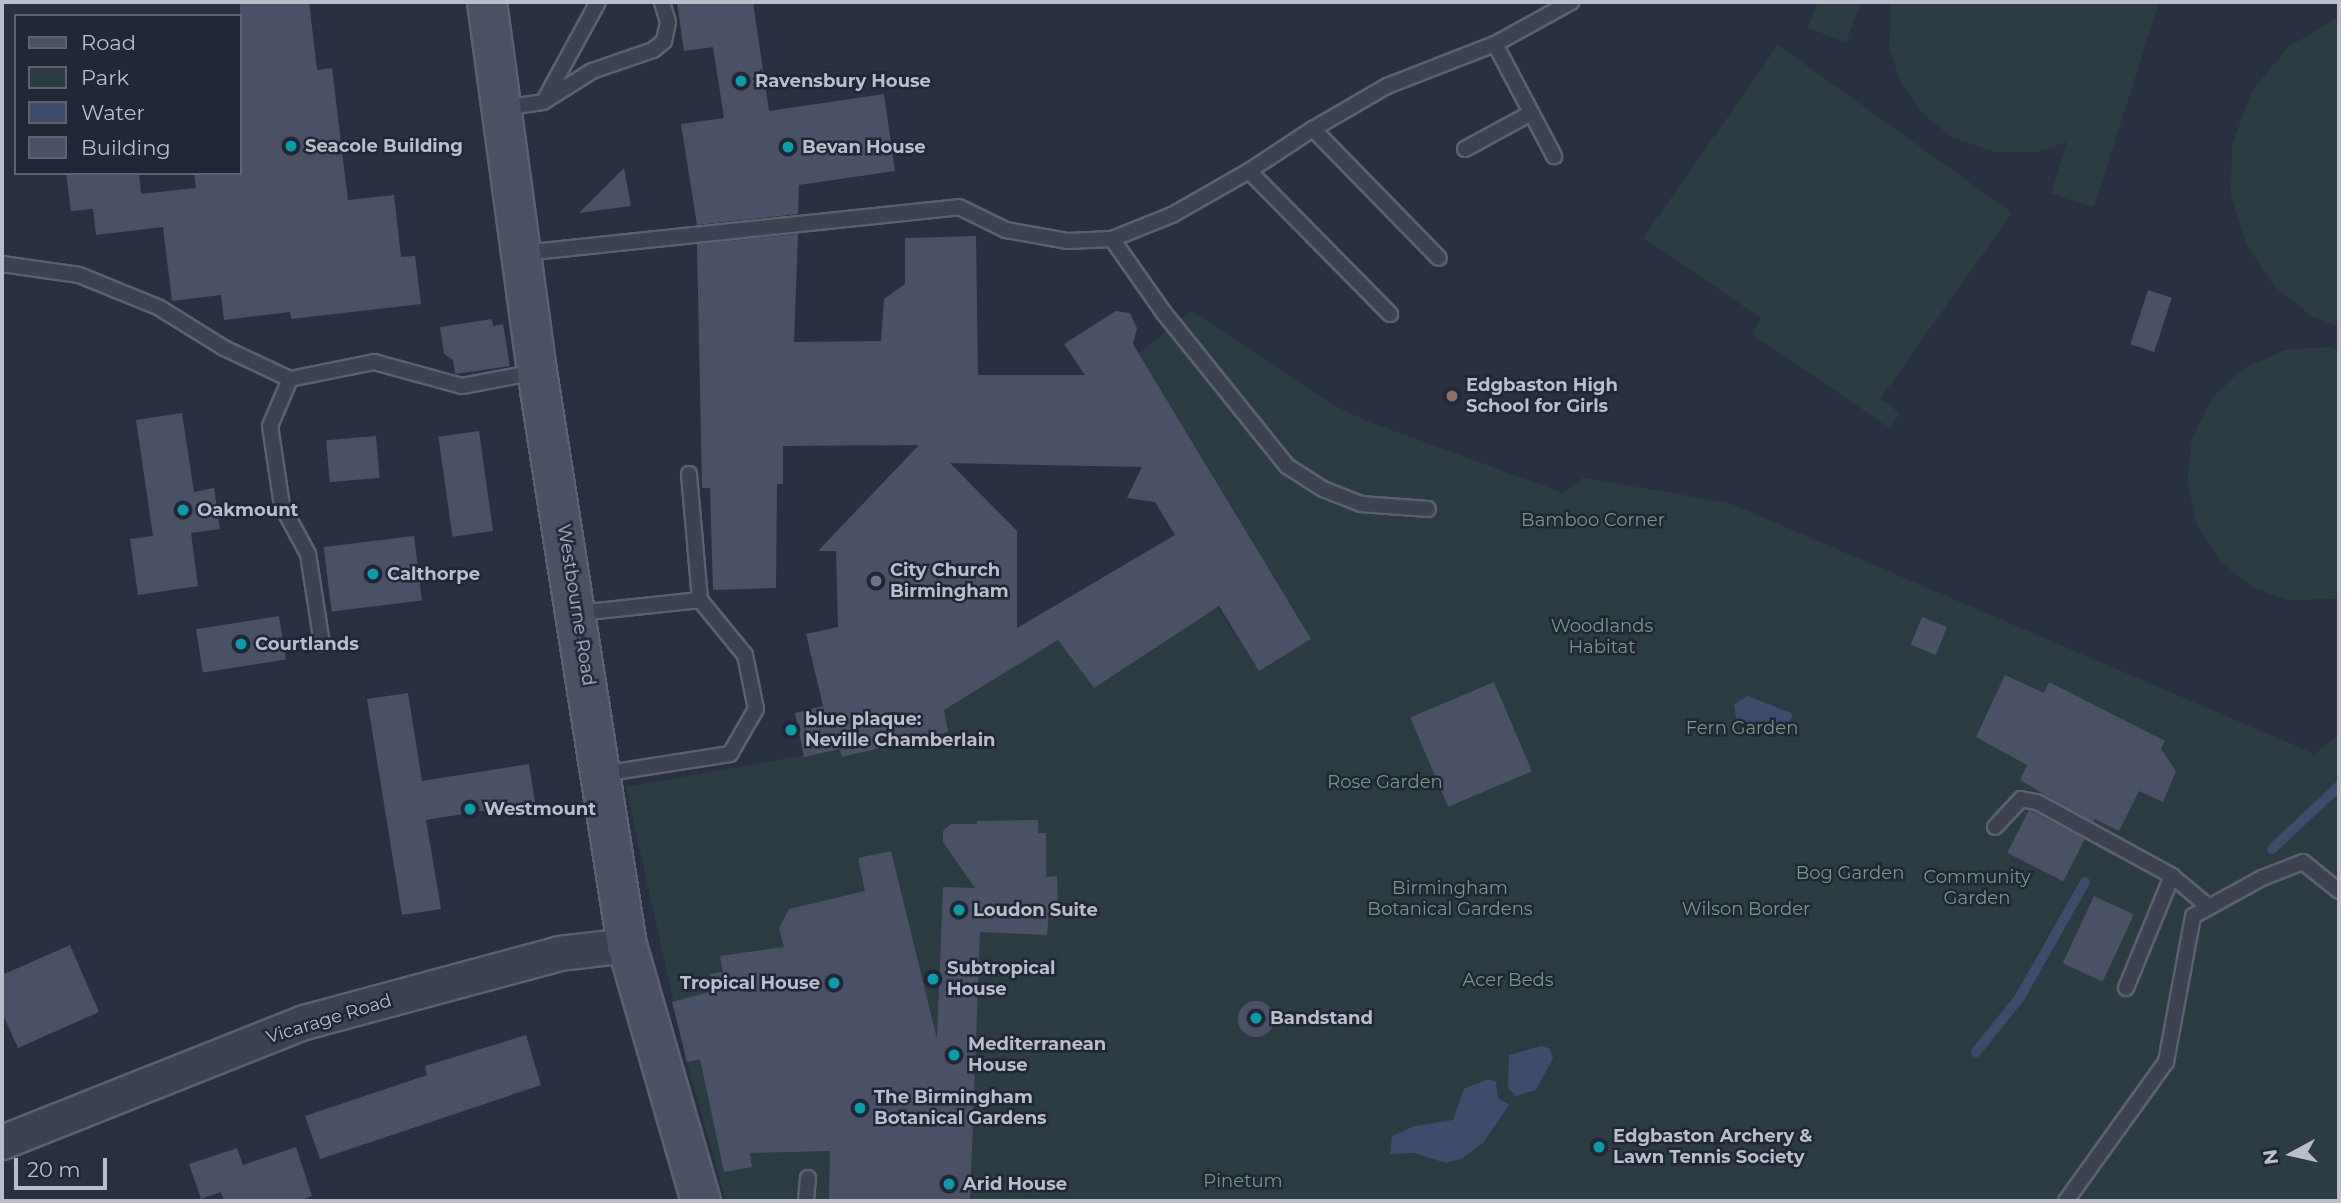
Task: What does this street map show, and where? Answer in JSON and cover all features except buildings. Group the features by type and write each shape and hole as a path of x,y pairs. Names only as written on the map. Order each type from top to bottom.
{"main road":[{"name":"Westbourne Road","path":"487,2 537,372 578,613 627,945 701,1201"}],"street":[{"name":"Vicarage Road","path":"2,1142 304,1022 559,953 627,945"}],"lane":[{"path":"543,102 598,2"},
{"path":"501,109 543,102 592,71 653,50 664,41 668,22 662,2"},
{"path":"522,253 959,206 1006,230 1068,242 1112,239 1172,215 1387,86 1495,44 1571,2"},
{"path":"1495,44 1554,156"},
{"path":"1465,149 1531,113"},
{"path":"1312,129 1439,258"},
{"path":"1249,171 1390,314"},
{"path":"1112,239 1164,313 1287,466 1323,489 1361,504 1428,509"},
{"path":"2,264 79,275 147,302 224,348 290,379 374,362 462,386 537,372"},
{"path":"290,379 270,426 282,506 307,554 322,644"},
{"path":"603,774 730,754 756,709 745,655 700,600 689,474"},
{"path":"578,613 700,600"},
{"path":"1995,827 2021,799 2037,802 2172,877 2209,907"},
{"path":"2066,1201 2166,1062 2193,916 2303,862 2339,891"},
{"path":"2126,988 2172,877"},
{"path":"806,1201 808,1178"}],"green space":[{"path":"1818,2 1861,2 1846,42 1808,28"},
{"path":"1891,2 2159,2 2094,207 2051,194 2067,142 2038,152 1994,152 1952,137 1923,114 1901,83 1889,47"},
{"path":"2339,17 2339,327 2313,317 2274,286 2246,244 2231,195 2232,145 2252,91 2288,47"},
{"path":"1778,45 2012,213 1880,399 1900,413 1890,428 1751,334 1761,318 1643,238"},
{"name":"Birmingham Botanical Gardens","path":"1191,311 1339,408 1367,421 1563,493 1583,478 1729,503 2315,754 2339,734 2339,1201 726,1201 687,1062 626,787 840,749 843,757 948,732 944,710 1058,640 1094,688 1217,607 1259,670 1311,639 1139,353"},
{"path":"2329,347 2339,350 2339,599 2287,600 2251,586 2221,562 2197,525 2187,481 2192,438 2212,398 2244,368 2285,350"}],"water":[{"path":"1748,696 1793,714 1785,733 1746,731 1736,718 1734,704"},
{"path":"1541,1046 1549,1048 1553,1058 1536,1090 1516,1096 1508,1088 1509,1055"},
{"path":"1488,1079 1496,1082 1498,1098 1509,1105 1483,1143 1463,1158 1446,1163 1414,1153 1390,1154 1392,1136 1415,1126 1453,1120 1464,1089"}],"waterway":[{"path":"2272,849 2339,786"},
{"path":"1976,1052 2020,997 2085,882"}],"place":[{"name":"Ravensbury House","path":"741,81"},
{"name":"Seacole Building","path":"291,146"},
{"name":"Bevan House","path":"788,147"},
{"name":"Edgbaston High School for Girls","path":"1452,396"},
{"name":"Oakmount","path":"183,510"},
{"name":"Calthorpe","path":"373,574"},
{"name":"City Church Birmingham","path":"876,581"},
{"name":"Courtlands","path":"241,644"},
{"name":"blue plaque: Neville Chamberlain","path":"791,730"},
{"name":"Westmount","path":"470,809"},
{"name":"Loudon Suite","path":"959,910"},
{"name":"Subtropical House","path":"933,979"},
{"name":"Tropical House","path":"834,983"},
{"name":"Bandstand","path":"1256,1018"},
{"name":"Mediterranean House","path":"954,1055"},
{"name":"The Birmingham Botanical Gardens","path":"860,1108"},
{"name":"Edgbaston Archery & Lawn Tennis Society","path":"1599,1147"},
{"name":"Arid House","path":"949,1184"}],"park label":[{"name":"Bamboo Corner","path":"1593,520"},
{"name":"Woodlands Habitat","path":"1602,637"},
{"name":"Fern Garden","path":"1742,728"},
{"name":"Rose Garden","path":"1385,782"},
{"name":"Bog Garden","path":"1850,873"},
{"name":"Community Garden","path":"1977,888"},
{"name":"Wilson Border","path":"1746,909"},
{"name":"Acer Beds","path":"1508,980"},
{"name":"Pinetum","path":"1243,1181"}]}
